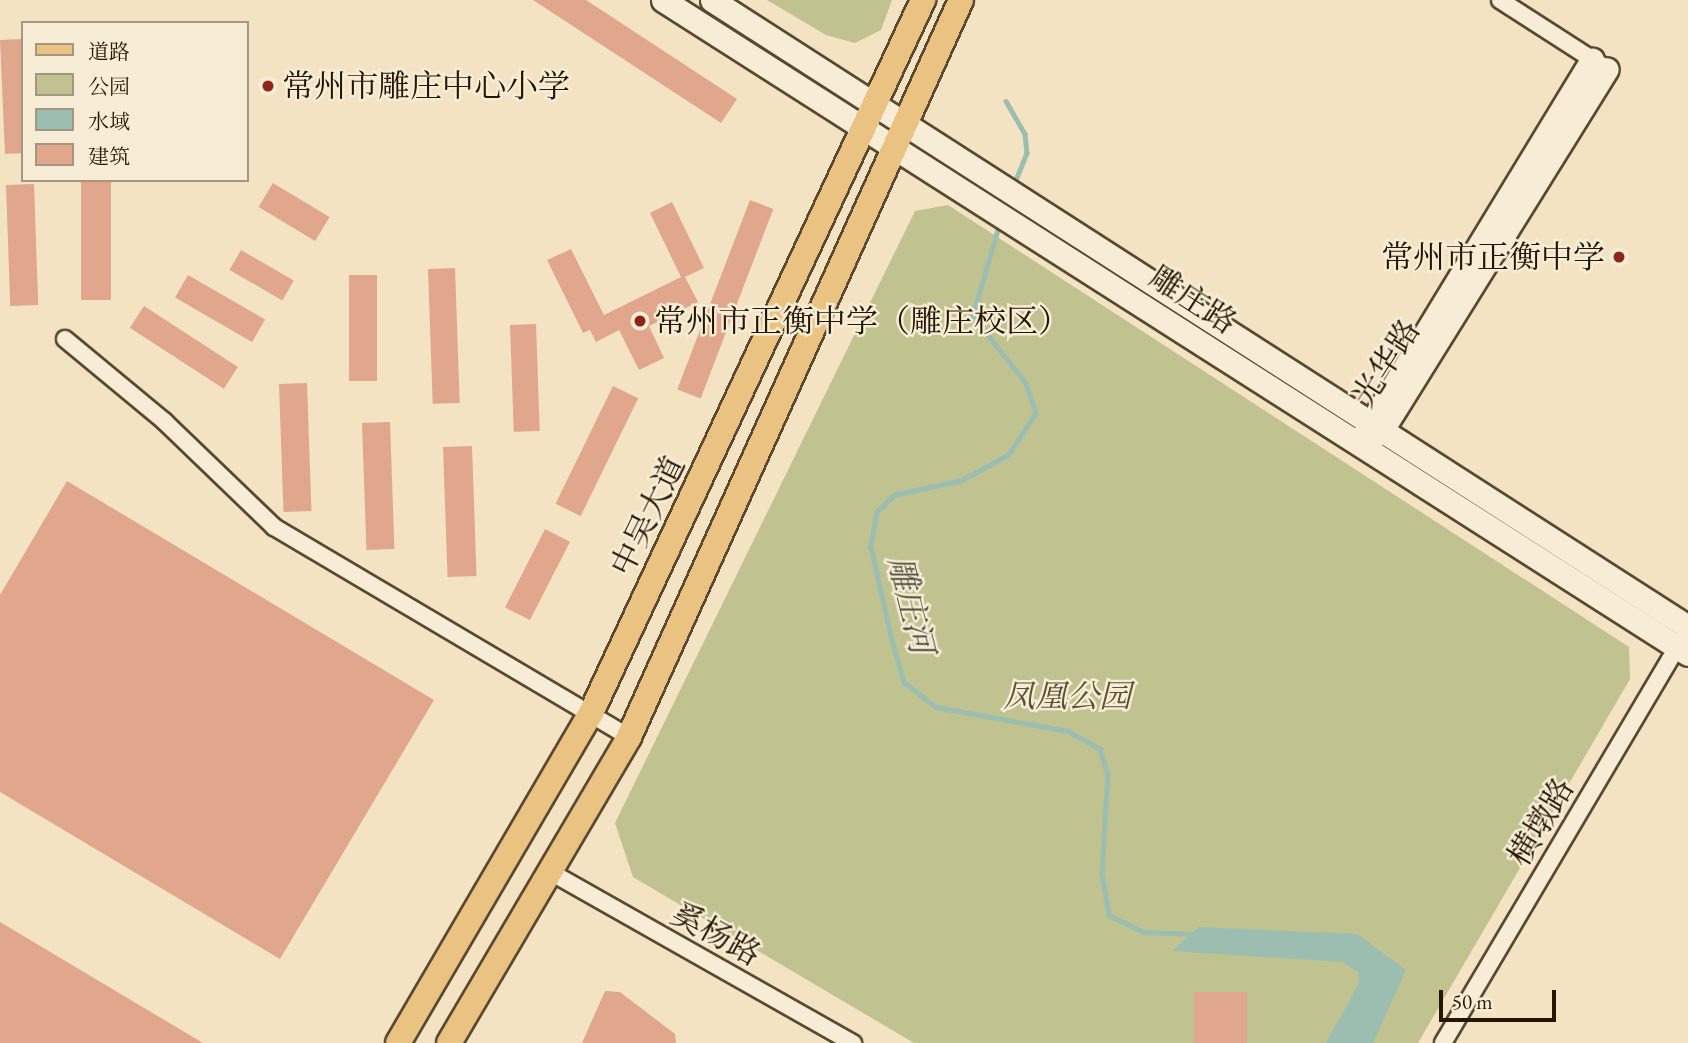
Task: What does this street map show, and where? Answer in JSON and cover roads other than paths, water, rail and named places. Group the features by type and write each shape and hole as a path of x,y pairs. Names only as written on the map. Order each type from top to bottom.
{"main road":[{"name":"雕庄路","path":"663,0 1362,446 1685,640"},
{"name":"雕庄路","path":"712,0 1375,425 1685,640"},
{"name":"中吴大道","path":"398,1043 591,713 877,104 923,0"},
{"path":"449,1043 552,873 629,737 961,0"},
{"name":"光华路","path":"1362,446 1599,64"}],"street":[{"path":"1500,0 1599,64"},
{"path":"65,339 164,421 274,527 629,737"},
{"name":"横墩路","path":"1443,1043 1685,640"},
{"name":"奚杨路","path":"552,873 853,1043"}],"water":[{"path":"1199,927 1357,934 1406,970 1373,1043 1326,1043 1359,983 1358,972 1343,962 1172,951"}],"waterway":[{"name":"雕庄河","path":"1006,101 1025,134 1027,153 1014,186"},
{"name":"雕庄河","path":"1000,223 973,316 1026,383 1036,413 1009,455 961,481 895,495 877,512 871,547 891,636 904,682 936,707 1068,731 1100,749 1108,775 1102,873 1109,915 1144,932 1197,934"}],"place":[{"name":"常州市雕庄中心小学","path":"268,86"},
{"name":"常州市正衡中学","path":"1619,257"},
{"name":"常州市正衡中学（雕庄校区）","path":"640,321"}],"park label":[{"name":"凤凰公园","path":"1067,696"}]}
